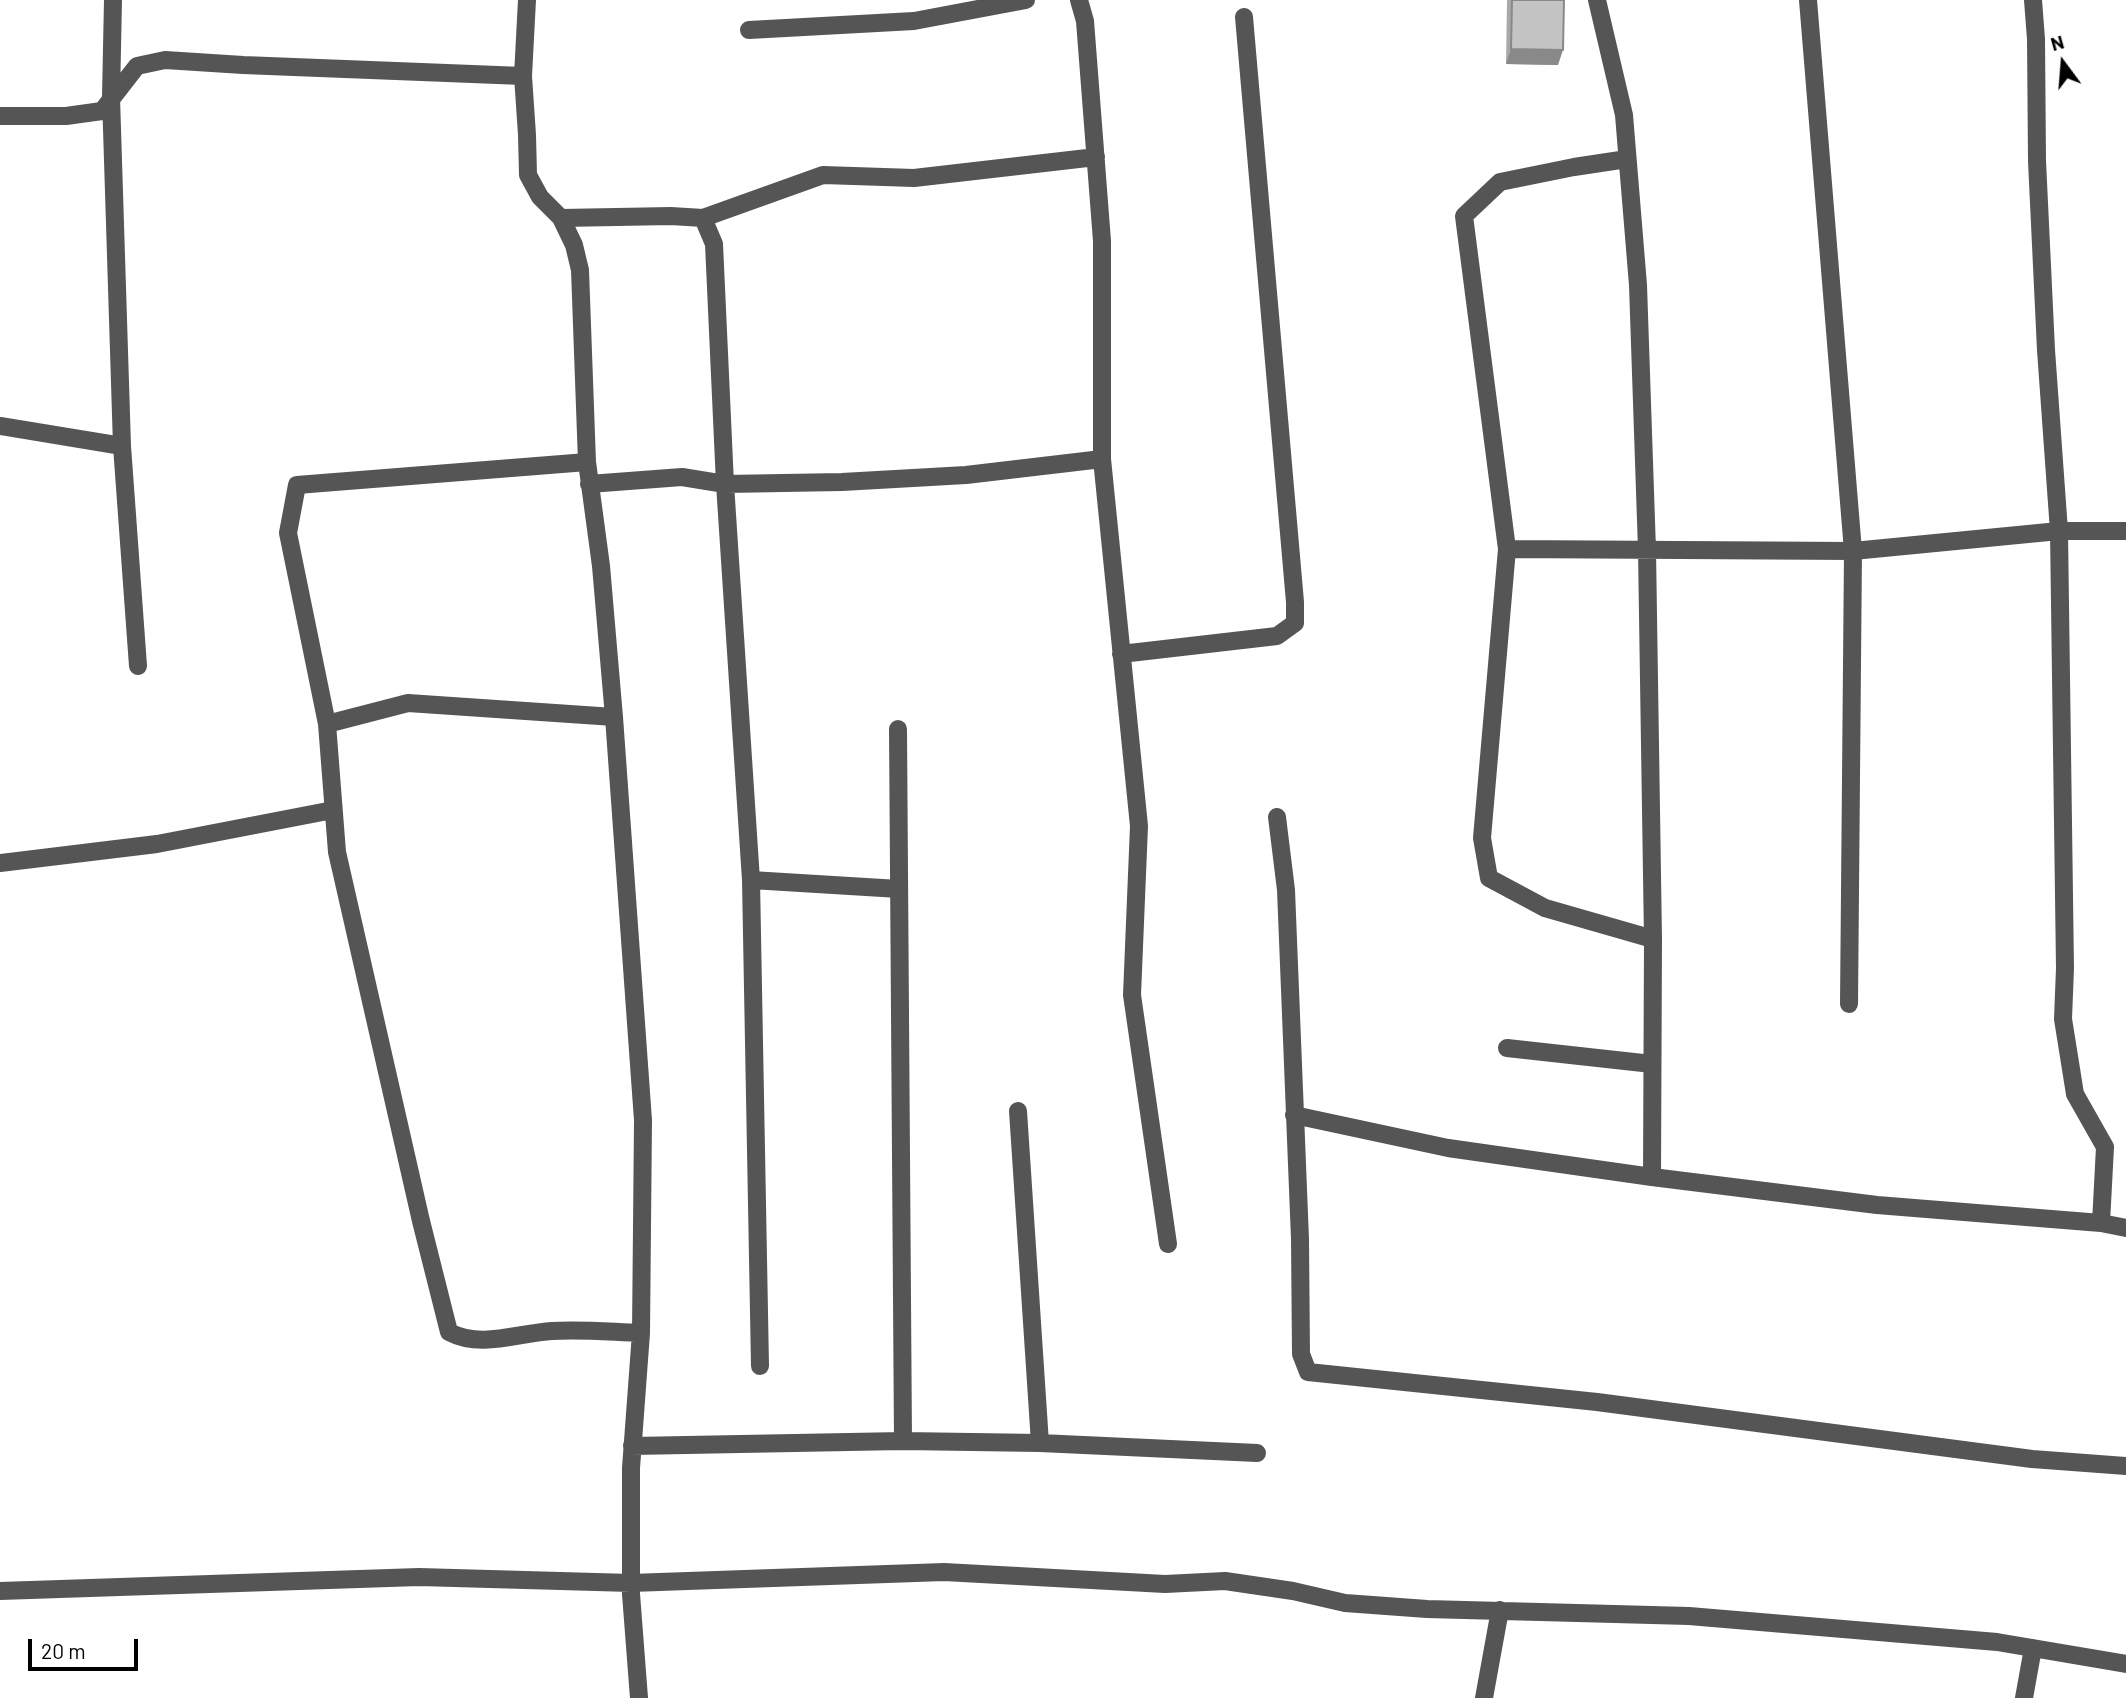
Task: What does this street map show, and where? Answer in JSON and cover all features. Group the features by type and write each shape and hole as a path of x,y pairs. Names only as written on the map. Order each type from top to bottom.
{"street":[{"path":"113,0 111,97 121,446 138,666"},
{"path":"527,0 523,76 527,175 540,197 561,218 574,245 580,270 587,462 601,566 614,716 643,1120 641,1333 632,1446 631,1583 639,1698"},
{"path":"750,30 914,21 1026,0"},
{"path":"1079,0 1085,21 1102,242 1102,459 1139,827 1132,995 1168,1244"},
{"path":"1597,0 1624,115 1638,285 1647,550 1653,939 1652,1177"},
{"path":"1808,0 1853,551 1849,1004"},
{"path":"2033,0 2045,337 2059,531 2063,1019 2076,1094 2105,1147 2101,1223"},
{"path":"1121,654 1278,636 1295,623 1244,17"},
{"path":"0,116 66,116 102,111 137,66 165,60 523,76"},
{"path":"561,218 703,218 823,175 914,178 1096,158"},
{"path":"1628,159 1500,182 1464,216 1507,550 1482,838 1489,878 1545,908 1653,939"},
{"path":"703,218 714,244 725,484 751,880 761,1366"},
{"path":"0,426 121,446"},
{"path":"589,484 682,477 725,484 842,482 967,475 1102,459"},
{"path":"587,462 297,485 288,533 327,724 337,852 449,1332 461,1338 487,1340 552,1331 641,1333"},
{"path":"1507,550 1853,551 2059,531 2126,531"},
{"path":"327,724 408,704 614,716"},
{"path":"898,729 903,1441"},
{"path":"0,863 157,844 333,810"},
{"path":"1277,817 1286,890 1300,1240 1301,1354 1308,1371 1597,1402 2032,1459 2126,1466"},
{"path":"751,880 899,889"},
{"path":"1507,1048 1652,1064"},
{"path":"1017,1111 1040,1443"},
{"path":"1294,1115 1448,1149 1652,1177 1877,1205 2101,1223 2126,1228"},
{"path":"632,1446 903,1441 1040,1443 1257,1453"},
{"path":"0,1591 419,1577 631,1583 944,1572 1165,1584 1225,1581 1364,1605 1689,1616 1997,1642 2126,1664"},
{"path":"1484,1698 1500,1611"},
{"path":"2024,1698 2033,1648"}],"building":[{"path":"1512,0 1564,0 1563,50 1511,49"}]}
